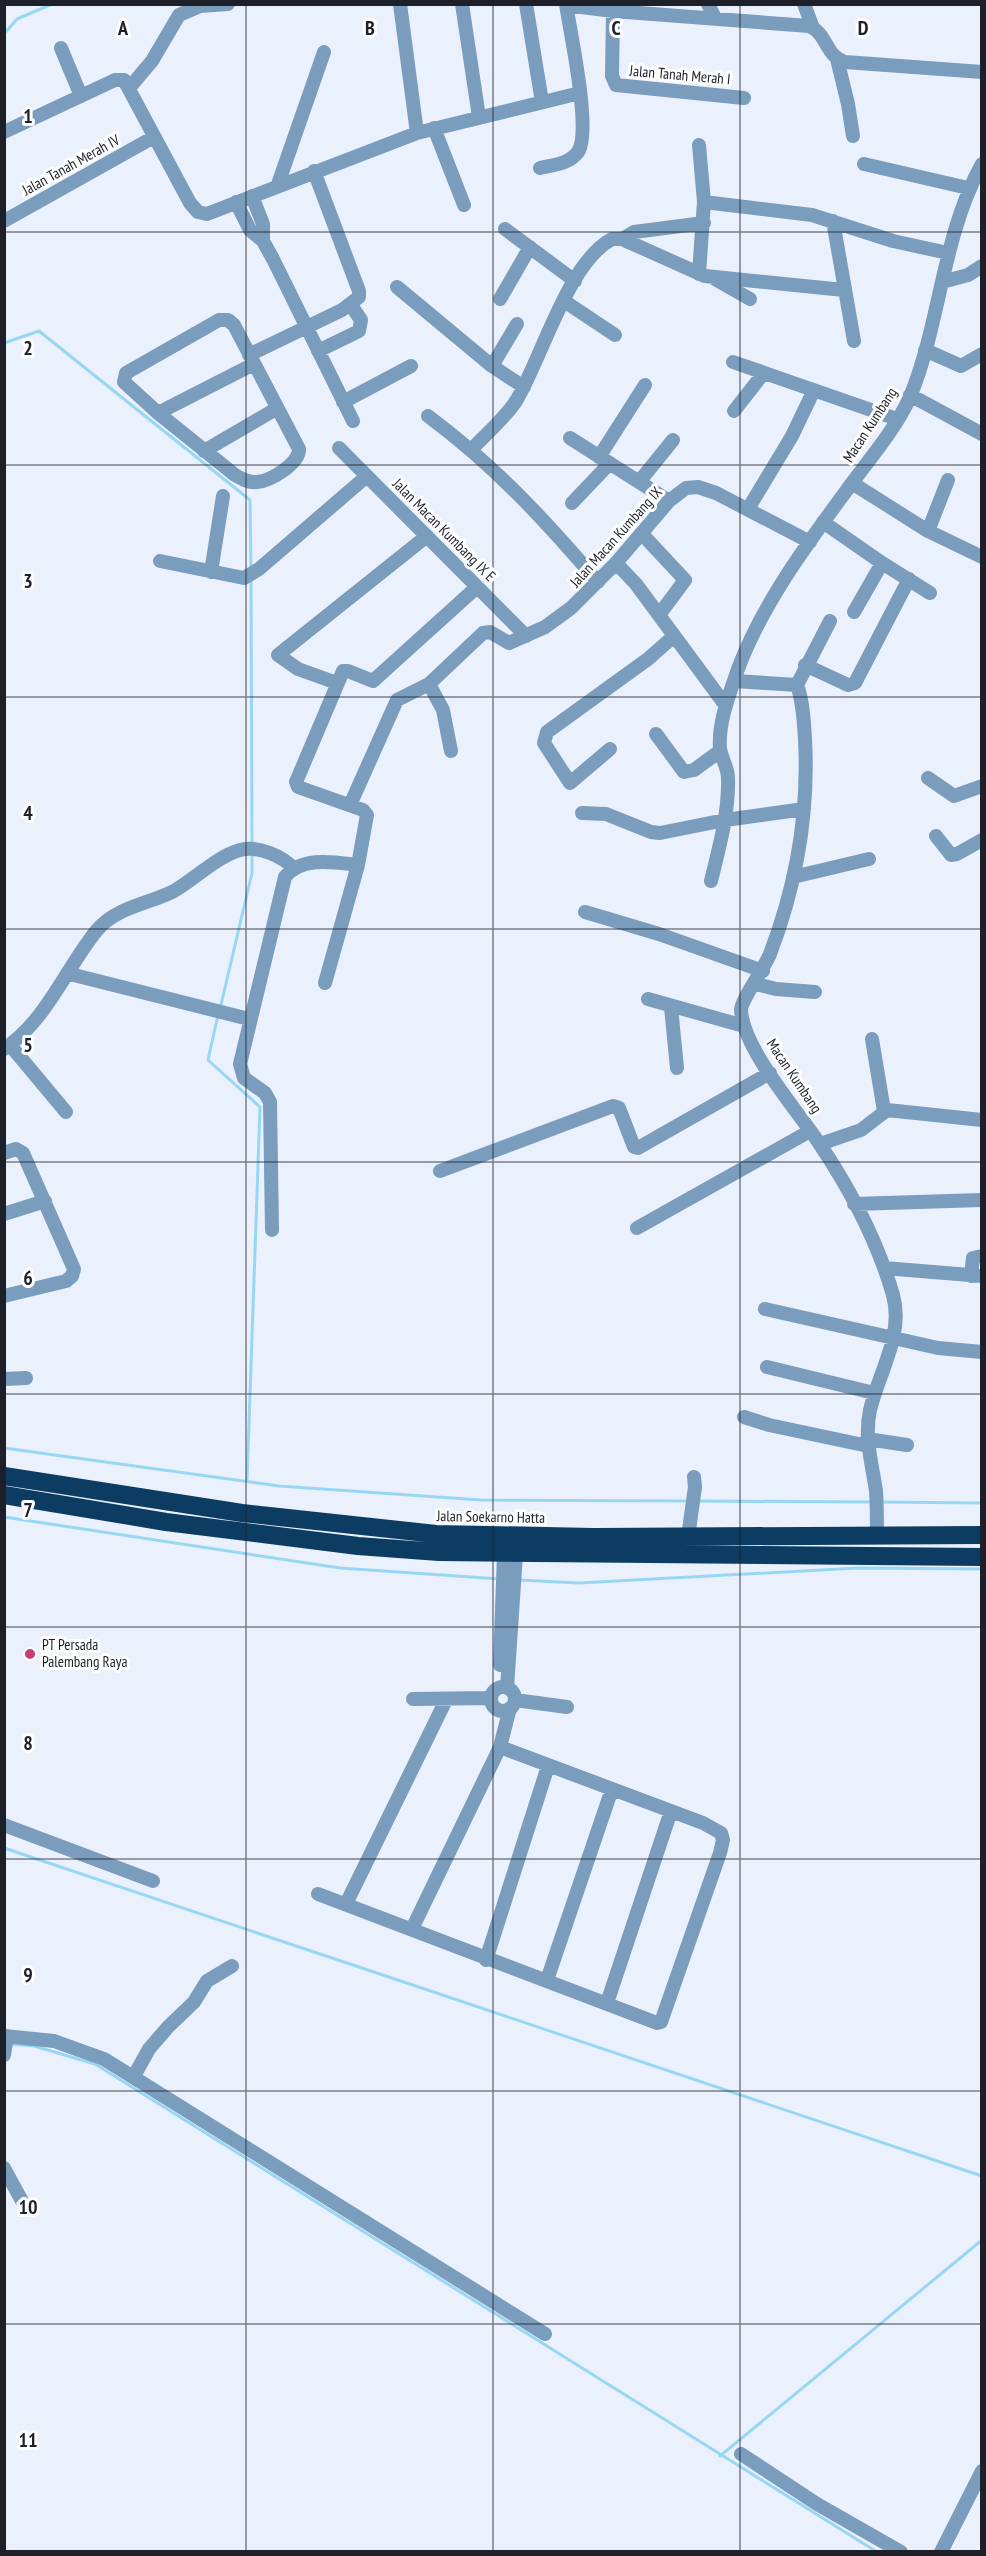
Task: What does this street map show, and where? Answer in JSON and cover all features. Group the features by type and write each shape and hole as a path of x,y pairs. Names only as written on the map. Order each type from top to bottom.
{"highway":[{"name":"Jalan Soekarno Hatta","path":"4,1476 123,1496 436,1534 688,1537 981,1535"},
{"path":"4,1495 166,1522 327,1542 510,1560 981,1557"},
{"path":"327,1542 328,1522"}],"street":[{"path":"130,87 152,61 179,15 200,6 228,4"},
{"path":"400,4 417,133"},
{"path":"462,4 479,117"},
{"path":"526,4 542,102"},
{"path":"708,4 715,18"},
{"path":"804,4 813,28"},
{"path":"540,168 562,164 576,154 580,148 582,117 580,93 566,5 613,11 635,8 813,28 820,33 837,59 853,136"},
{"name":"Jalan Tanah Merah I","path":"613,11 612,76 616,85 744,98"},
{"path":"61,48 81,96"},
{"path":"277,187 324,51"},
{"path":"837,59 845,62 981,72"},
{"path":"4,132 117,79 124,80 130,87 154,137 198,212 210,213 417,133 580,93"},
{"path":"434,128 464,205"},
{"name":"Jalan Tanah Merah IV","path":"4,221 154,137"},
{"path":"699,145 704,202 706,276"},
{"path":"864,164 968,188"},
{"name":"Macan Kumbang","path":"711,881 725,820 728,779 720,751 720,734 726,706 735,681 770,605 823,522 897,419 910,395 925,350 948,253 968,188 981,164"},
{"path":"158,414 306,326 358,300 359,291 314,171"},
{"path":"252,196 263,224 263,241"},
{"path":"236,202 250,230 263,241 352,421"},
{"path":"704,202 812,215 893,241 948,253"},
{"path":"833,221 854,341"},
{"path":"621,239 634,232 704,223"},
{"path":"505,229 575,280"},
{"path":"472,449 508,413 524,387 546,332 575,280 593,254 606,242 616,238 621,239 706,276 750,299"},
{"path":"500,299 530,247"},
{"path":"942,282 968,276 981,266"},
{"path":"706,276 844,290"},
{"path":"397,286 492,366 524,387"},
{"path":"564,302 615,334"},
{"path":"318,351 360,331 361,320 351,305"},
{"path":"224,320 234,325 276,409 299,449 299,457 294,463 265,480 253,482 235,475 204,451 158,414 124,381 126,373 141,363 205,327 224,320"},
{"path":"492,366 517,324"},
{"path":"925,350 961,366 981,354"},
{"path":"733,362 813,392 897,419"},
{"path":"343,402 411,366"},
{"path":"734,411 763,374"},
{"path":"572,503 605,460 645,385"},
{"path":"748,509 792,436 813,392"},
{"path":"910,395 981,434"},
{"path":"204,451 276,409"},
{"path":"428,416 472,449 546,521 598,582"},
{"path":"570,438 669,501"},
{"path":"639,482 673,440"},
{"name":"Jalan Macan Kumbang IX E","path":"339,448 477,587 520,638"},
{"path":"160,561 212,573 250,575 367,476"},
{"path":"928,531 948,480"},
{"path":"852,483 928,531 981,557"},
{"name":"Jalan Macan Kumbang IX","path":"520,638 560,617 616,563 669,501 686,488 698,487 716,493 810,542"},
{"path":"212,573 224,496"},
{"path":"823,522 930,593"},
{"path":"642,534 685,580 659,615"},
{"path":"337,683 298,669 278,656 427,536"},
{"path":"616,563 659,615 726,706"},
{"path":"854,612 882,563"},
{"path":"805,665 848,685 855,683 909,579"},
{"path":"325,983 358,866 367,815 363,810 298,787 296,783 342,673 346,670 373,681 477,587"},
{"path":"648,999 744,1026 741,1006 764,971 783,915 793,877 804,809 804,729 797,685 805,665 830,621"},
{"path":"350,805 397,700 429,684 483,633 490,632 504,642 520,638"},
{"path":"610,749 570,783 544,743 543,737 648,659 674,636"},
{"path":"735,681 797,685"},
{"path":"429,684 443,710 451,751"},
{"path":"656,734 684,772 694,770 720,751"},
{"path":"928,778 954,796 981,786"},
{"path":"582,813 606,814 656,833 804,809"},
{"path":"936,836 951,855 981,840"},
{"path":"66,1112 7,1047 38,1015 70,974 105,922 126,910 172,892 224,858 253,850 285,860 294,868"},
{"path":"793,877 869,859"},
{"path":"272,1230 270,1102 265,1093 244,1078 240,1070 249,1019 282,883 294,868 328,862 358,866"},
{"path":"585,912 659,934 764,971"},
{"path":"70,974 249,1019"},
{"path":"756,984 776,989 815,992"},
{"path":"671,1007 677,1068"},
{"name":"Macan Kumbang","path":"744,1026 770,1073 820,1144 854,1204 884,1268 894,1298 896,1324 894,1337 874,1394 867,1422 867,1442 876,1492 877,1537"},
{"path":"872,1039 884,1111"},
{"path":"440,1171 613,1106 619,1108 634,1147 638,1148 770,1073"},
{"path":"820,1144 861,1130 884,1111 911,1111 981,1120"},
{"path":"637,1228 810,1131"},
{"path":"4,1153 16,1149 22,1151 73,1264 72,1276 66,1281 4,1296"},
{"path":"854,1204 981,1200"},
{"path":"4,1214 45,1202"},
{"path":"884,1268 976,1276 973,1258 981,1256"},
{"path":"765,1309 958,1351 981,1352"},
{"path":"767,1367 874,1394"},
{"path":"4,1379 26,1378"},
{"path":"744,1417 769,1425 867,1442 907,1445"},
{"path":"688,1537 694,1477"},
{"path":"412,1929 500,1747 510,1560"},
{"path":"412,1699 446,1700 504,1696 567,1707"},
{"path":"346,1904 446,1700"},
{"path":"318,1894 486,1960 547,1980 657,2023 661,2022 720,1853 723,1840 721,1833 713,1827 500,1747"},
{"path":"486,1960 548,1766"},
{"path":"547,1980 612,1789"},
{"path":"607,2003 670,1811"},
{"path":"4,1825 153,1881"},
{"path":"134,2076 149,2049 168,2027 195,2002 207,1981 232,1966"},
{"path":"6,2042 54,2041 104,2059 545,2334"},
{"path":"4,2168 22,2201"},
{"path":"741,2454 817,2504 901,2552"},
{"path":"941,2552 981,2471"}],"waterway":[{"path":"4,34 17,19 52,4"},
{"path":"4,343 39,331 250,500 251,569"},
{"path":"251,578 252,845"},
{"path":"220,1009 252,873 252,854"},
{"path":"218,1015 208,1060 260,1107 247,1481"},
{"path":"4,1448 279,1486 481,1500 690,1501"},
{"path":"696,1501 873,1502"},
{"path":"879,1502 982,1503"},
{"path":"4,1517 340,1568 500,1579"},
{"path":"519,1580 579,1583 858,1568 982,1569"},
{"path":"4,1848 982,2176"},
{"path":"9,2044 34,2046 95,2064 877,2552"},
{"path":"720,2456 982,2240"}],"place":[{"name":"PT Persada Palembang Raya","path":"30,1654"}]}
